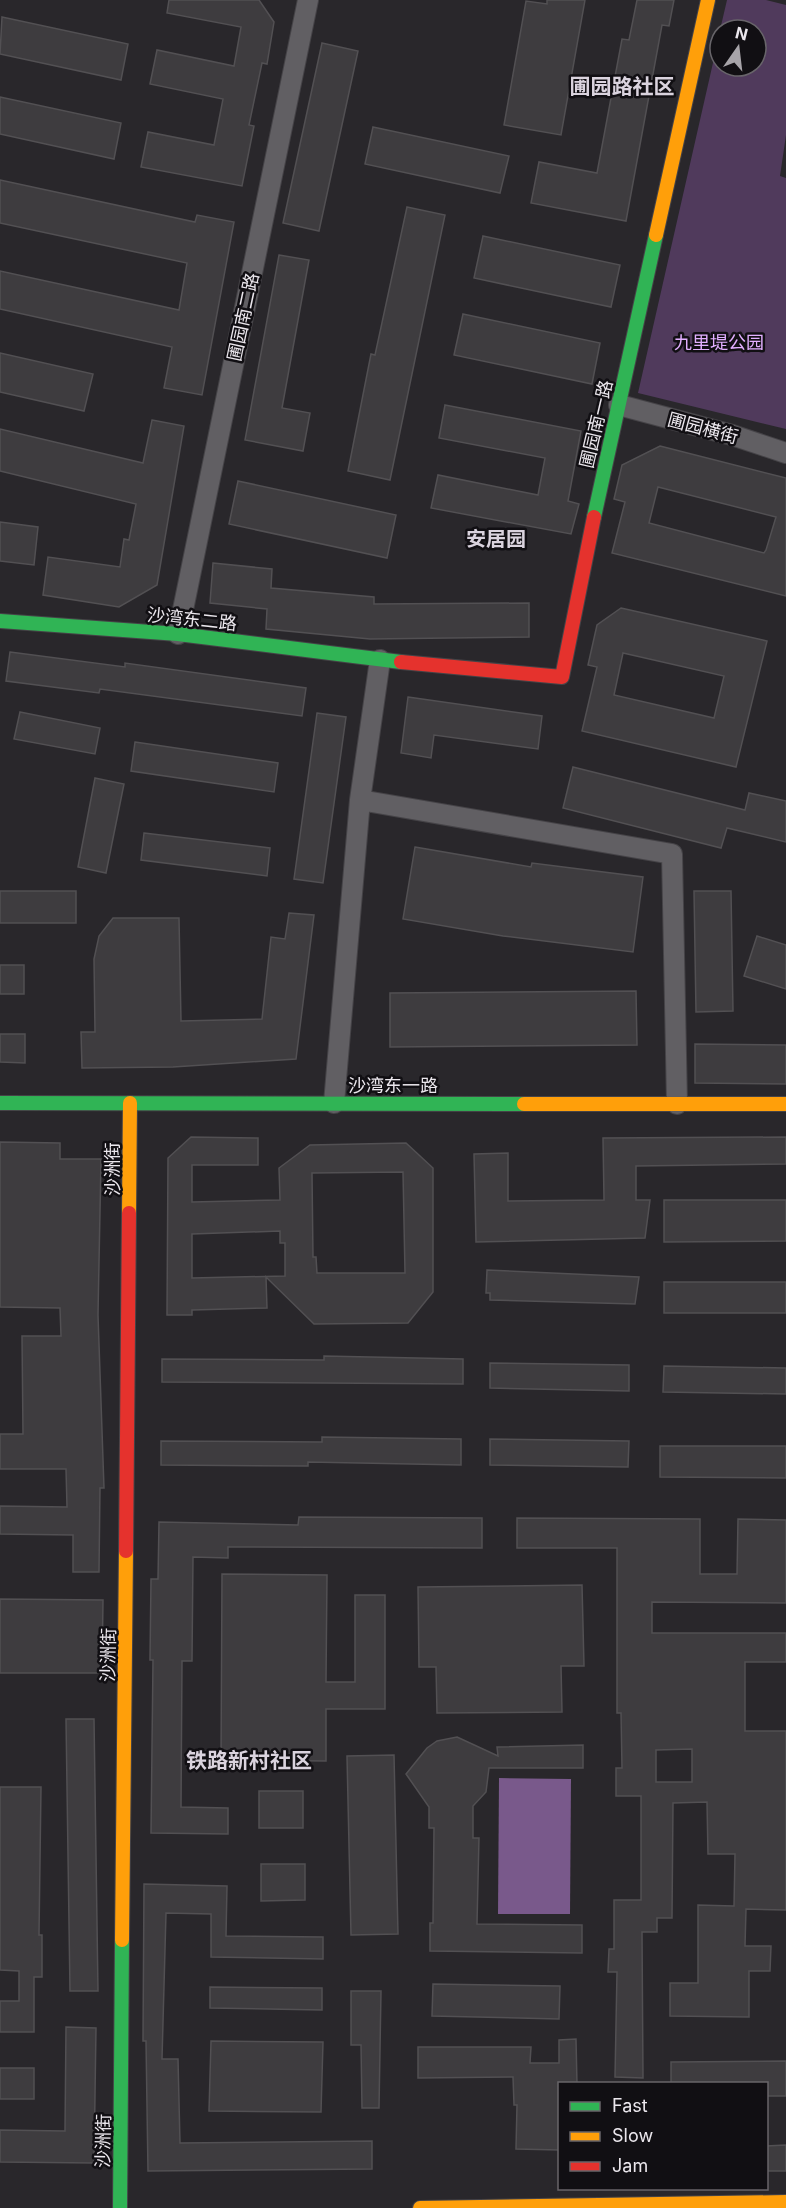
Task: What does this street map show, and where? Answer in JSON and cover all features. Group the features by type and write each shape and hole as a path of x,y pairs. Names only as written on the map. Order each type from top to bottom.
{"street":[{"name":"圃园南二路","path":"178,634 308,0"},
{"name":"圃园南一路","path":"380,660 562,677 582,573 708,0"},
{"name":"圃园横街","path":"619,405 732,435 786,453"},
{"name":"沙湾东二路","path":"0,621 178,634 380,660"},
{"path":"334,1103 360,800 380,660"},
{"path":"360,800 672,854 677,1104"},
{"name":"沙湾东一路","path":"0,1103 786,1104"},
{"name":"沙洲街","path":"120,2208 130,1103"},
{"path":"420,2208 786,2202"}],"green space":[{"name":"九里堤公园","path":"727,0 766,0 786,5 786,135 780,176 786,178 786,429 638,393 710,78 768,78 768,18 723,18"}],"shaded area":[{"path":"499,1778 571,1779 570,1914 498,1914"}],"building":[{"path":"169,0 259,0 274,22 267,64 262,63 249,125 254,126 242,186 141,167 148,132 214,145 223,99 150,84 157,50 234,66 241,27 167,13"},
{"path":"547,0 585,0 561,135 504,125 526,1 547,4"},
{"path":"637,0 674,0 669,26 662,25 626,221 531,203 539,162 597,173 622,39 629,40"},
{"path":"2,17 128,44 121,80 0,54"},
{"path":"322,43 358,51 319,231 283,223"},
{"path":"0,97 121,123 114,159 0,134"},
{"path":"373,127 509,156 500,193 365,164"},
{"path":"0,180 195,222 197,215 234,222 202,395 164,388 172,347 0,309 0,271 179,310 187,263 0,223"},
{"path":"407,207 445,215 390,480 348,471 371,354 375,355"},
{"path":"483,236 620,265 611,307 474,278"},
{"path":"279,255 309,260 282,408 310,413 303,451 245,440"},
{"path":"463,314 600,343 592,384 454,355"},
{"path":"0,353 93,374 84,411 0,392"},
{"path":"445,405 581,431 568,501 579,504 571,534 431,508 438,475 538,495 545,458 439,438"},
{"path":"152,420 184,426 157,585 119,607 43,595 48,557 120,567 124,539 129,540 136,504 0,471 0,429 143,463"},
{"path":"660,446 786,478 786,596 612,553 625,502 614,499 622,465","holes":["658,487 776,517 764,553 649,523"]},
{"path":"238,481 396,515 387,558 229,524"},
{"path":"0,522 38,527 34,565 0,561"},
{"path":"213,563 272,569 271,588 374,597 374,604 529,603 529,637 370,639 266,629 267,609 210,603"},
{"path":"621,608 767,641 736,767 582,731 597,667 588,665 597,625","holes":["623,653 724,676 714,718 614,695"]},
{"path":"10,652 125,667 125,663 306,688 302,716 100,689 99,693 6,681"},
{"path":"408,697 542,716 538,749 434,735 431,758 401,753"},
{"path":"20,712 100,728 95,754 14,739"},
{"path":"317,713 346,717 323,883 294,879"},
{"path":"135,742 278,763 274,792 131,771"},
{"path":"573,767 745,810 749,793 786,801 786,842 727,828 721,848 563,808"},
{"path":"95,778 124,784 106,873 78,867"},
{"path":"144,833 270,848 267,876 141,860"},
{"path":"415,847 531,867 532,863 643,877 633,952 503,936 403,919"},
{"path":"0,891 76,891 76,923 0,923"},
{"path":"694,891 731,891 733,1011 696,1012"},
{"path":"289,913 314,915 296,1059 173,1067 82,1068 81,1032 95,1032 94,959 99,936 113,918 179,918 181,1021 262,1019 271,937 285,939"},
{"path":"757,936 786,945 786,989 744,976"},
{"path":"0,965 24,965 24,994 0,994"},
{"path":"636,991 637,1045 390,1047 390,993"},
{"path":"0,1034 25,1034 25,1063 0,1062"},
{"path":"695,1044 786,1045 786,1084 695,1083"},
{"path":"191,1137 258,1138 258,1165 192,1165 192,1202 280,1200 279,1168 310,1145 406,1143 433,1168 433,1292 408,1323 314,1324 266,1277 267,1308 192,1310 192,1315 167,1315 168,1158","holes":["403,1172 405,1273 317,1273 316,1257 313,1257 312,1173","280,1231 280,1243 285,1243 285,1276 192,1278 192,1234"]},
{"path":"786,1137 786,1164 636,1166 636,1200 650,1200 645,1238 476,1242 474,1154 508,1153 508,1201 604,1200 603,1138"},
{"path":"0,1142 60,1143 60,1159 101,1159 98,1315 104,1488 100,1488 99,1572 73,1572 73,1535 0,1534 0,1506 67,1507 66,1469 0,1469 0,1434 23,1434 22,1336 61,1336 60,1308 0,1307"},
{"path":"664,1200 786,1200 786,1241 664,1242"},
{"path":"487,1270 639,1277 635,1304 490,1300 490,1293 486,1293"},
{"path":"664,1282 786,1282 786,1313 664,1313"},
{"path":"324,1356 463,1359 463,1384 162,1382 162,1359 324,1360"},
{"path":"490,1363 629,1365 629,1391 490,1388"},
{"path":"664,1366 786,1368 786,1394 663,1392"},
{"path":"322,1437 461,1439 461,1465 308,1462 308,1466 161,1465 161,1441 322,1442"},
{"path":"490,1439 629,1441 628,1467 490,1465"},
{"path":"660,1446 786,1446 786,1478 660,1477"},
{"path":"299,1517 482,1518 482,1548 228,1547 228,1558 193,1557 192,1661 182,1661 181,1807 228,1808 228,1834 151,1833 153,1660 150,1660 151,1579 158,1579 159,1522 298,1525"},
{"path":"517,1518 700,1519 700,1574 737,1574 738,1519 786,1520 786,1603 652,1602 652,1633 786,1633 786,1662 745,1662 745,1731 786,1731 786,1910 746,1909 745,1946 771,1946 770,1971 749,1971 749,2017 670,2016 670,1983 698,1983 698,1905 734,1906 735,1854 708,1854 707,1802 673,1803 672,1918 657,1918 657,1932 642,1932 643,2078 615,2077 617,1972 608,1972 609,1949 614,1949 614,1900 641,1900 641,1796 616,1796 616,1768 622,1768 621,1713 617,1713 617,1548 517,1548","holes":["692,1749 692,1782 656,1782 656,1750"]},
{"path":"222,1574 327,1575 326,1682 355,1682 355,1595 385,1595 385,1709 326,1709 326,1761 221,1760"},
{"path":"582,1585 584,1666 561,1666 562,1712 437,1713 436,1667 419,1667 418,1587"},
{"path":"0,1599 103,1600 102,1673 0,1673"},
{"path":"66,1719 94,1719 98,1991 70,1991"},
{"path":"457,1737 498,1756 497,1747 583,1745 583,1768 489,1768 486,1792 473,1806 473,1838 479,1838 477,1924 582,1925 582,1953 430,1951 430,1923 433,1923 434,1828 429,1828 429,1807 406,1774 427,1748 437,1741"},
{"path":"394,1755 398,1934 351,1935 347,1756"},
{"path":"0,1787 41,1787 39,1935 42,1935 42,1977 34,1977 34,2032 0,2032 0,2001 19,2001 19,1971 0,1970"},
{"path":"259,1791 303,1791 303,1828 259,1828"},
{"path":"261,1864 305,1864 305,1900 261,1901"},
{"path":"144,1884 227,1886 226,1936 323,1937 323,1959 211,1957 211,1914 166,1913 162,2059 178,2059 180,2143 372,2141 372,2169 148,2171 146,2041 143,2041"},
{"path":"433,1984 560,1986 559,2019 432,2016"},
{"path":"210,1987 322,1988 322,2010 210,2008"},
{"path":"351,1991 381,1991 379,2108 362,2108 361,2045 351,2045"},
{"path":"66,2027 96,2028 94,2163 0,2162 0,2130 65,2131"},
{"path":"576,2039 577,2082 558,2082 558,2150 516,2149 517,2105 514,2105 513,2077 418,2078 418,2047 531,2047 530,2063 559,2063 559,2040"},
{"path":"211,2041 323,2042 321,2112 209,2111"},
{"path":"786,2061 786,2096 768,2096 768,2082 671,2082 671,2062"},
{"path":"0,2068 34,2068 34,2099 0,2099"},
{"path":"786,2145 786,2171 768,2171 768,2146"}],"traffic: fast":[{"path":"594,517 656,235"},
{"path":"0,621 178,634 401,662"},
{"path":"0,1103 524,1104"},
{"path":"120,2208 122,1940"}],"traffic: slow":[{"path":"656,235 708,0"},
{"path":"129,1213 130,1103"},
{"path":"524,1104 786,1104"},
{"path":"122,1940 126,1551"},
{"path":"420,2208 786,2202"}],"traffic: jam":[{"path":"401,662 562,677 594,517"},
{"path":"126,1551 129,1213"}],"district":[{"name":"圃园路社区","path":"622,86"},
{"name":"安居园","path":"496,539"},
{"name":"铁路新村社区","path":"249,1760"}]}
